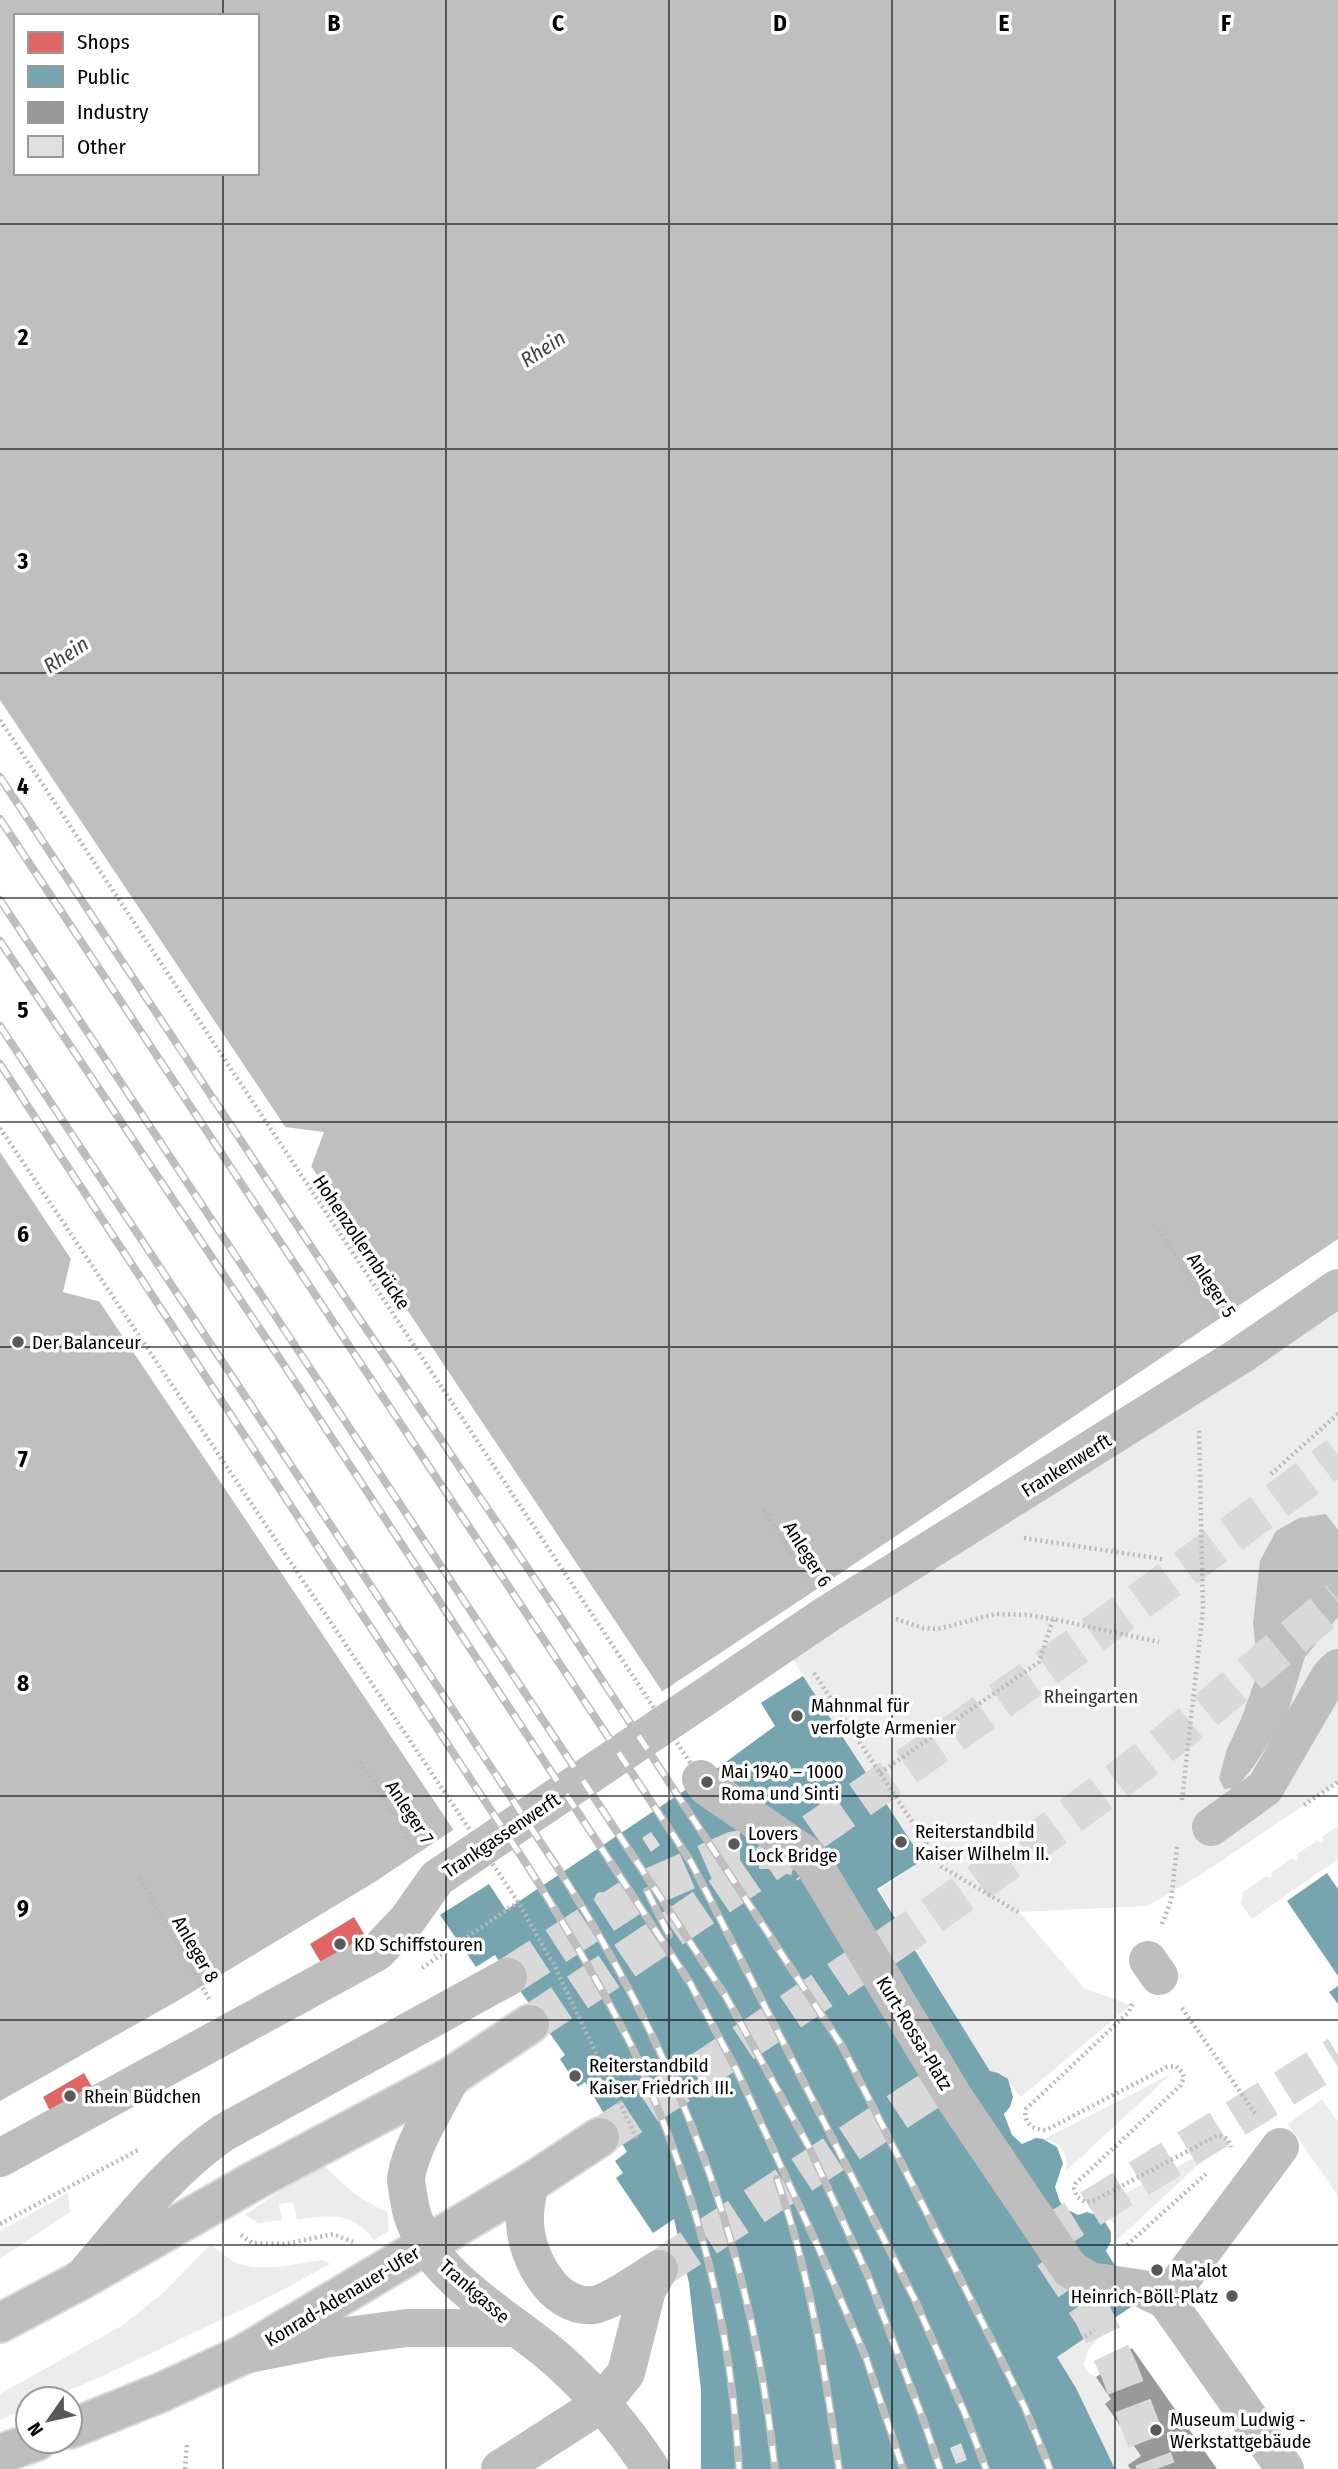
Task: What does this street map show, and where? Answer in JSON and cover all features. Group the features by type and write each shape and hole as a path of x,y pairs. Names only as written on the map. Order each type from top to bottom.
{"street":[{"name":"Frankenwerft","path":"791,1638 1241,1356 1338,1288"},
{"name":"Trankgassenwerft","path":"0,2158 377,1952 408,1919 436,1878 791,1638"},
{"path":"1196,1816 1265,1788 1330,1676 1338,1668"},
{"name":"Kurt-Rossa-Platz","path":"701,1779 707,1787 810,1858 955,2099 1070,2269 1090,2281 1122,2268"},
{"path":"81,2280 162,2184 198,2151 223,2133 508,1977"},
{"path":"0,2323 222,2199 452,2076 530,2024"},
{"name":"Trankgasse","path":"452,2076 416,2148 406,2179 411,2217 426,2246 463,2286 559,2361 631,2438 651,2469"},
{"name":"Konrad-Adenauer-Ufer","path":"84,2423 162,2392 242,2355 530,2183 619,2138"},
{"path":"1166,2300 1280,2147"},
{"path":"500,2469 601,2404 626,2373 648,2290 659,2269 619,2294 593,2305 566,2300 547,2284 531,2251 524,2218 530,2183"},
{"path":"1122,2268 1143,2289 1166,2300 1285,2469"},
{"path":"242,2355 324,2339 407,2328 517,2328"}],"path":[{"name":"Hohenzollernbrücke","path":"0,720 701,1779"},
{"path":"0,1128 518,1902 554,1965 619,2138"},
{"name":"Anleger 5","path":"1159,1230 1241,1356"},
{"path":"1196,1816 1203,1610 1198,1382"},
{"path":"1271,1474 1338,1414"},
{"name":"Anleger 6","path":"764,1510 837,1609"},
{"path":"964,1529 1162,1559"},
{"path":"837,1609 937,1629 995,1614 1028,1615 1159,1642"},
{"path":"880,1773 1039,1662 1053,1619"},
{"path":"791,1638 942,1867 1018,1912"},
{"name":"Anleger 7","path":"360,1762 436,1878"},
{"path":"1177,1846 1162,1979 1028,2104 1025,2113 1035,2129 1046,2130 1173,2066 1182,2072 1182,2083 1080,2179 1074,2188 1077,2197 1085,2202 1095,2200 1218,2136 1228,2139 1231,2146 1227,2155"},
{"name":"Anleger 8","path":"140,1878 228,2033"},
{"path":"459,1943 518,1902"},
{"path":"1162,1979 1253,2111"},
{"path":"0,2224 139,2150"},
{"path":"1122,2268 1208,2172"},
{"path":"222,2199 235,2231 252,2243 285,2244 333,2234 358,2244 377,2275"},
{"path":"1085,2336 1095,2330"},
{"path":"185,2469 187,2444"}],"green space":[{"name":"Rheingarten","path":"1338,1288 1338,1782 1202,1874 1147,1906 1019,1912 1084,1988 1131,2005 1021,2097 1003,2075 990,2071 879,1890 923,1860 783,1644"},
{"path":"1338,1826 1338,1859 1252,1919 1241,1904 1243,1892 1267,1876 1273,1876 1271,1873 1292,1858 1295,1861 1298,1858 1296,1855 1318,1840 1320,1843 1324,1841 1322,1837"},
{"path":"1171,2074 1066,2171 1063,2150 1044,2139"},
{"path":"1322,2099 1338,2122 1338,2196 1288,2124"},
{"path":"1219,2145 1115,2242 1114,2225 1108,2216 1091,2211"},
{"path":"322,2162 351,2191 387,2211 389,2231 374,2240 365,2230 348,2219 330,2216 297,2219 293,2202 279,2204 282,2220 258,2223 245,2215"},
{"path":"68,2193 70,2212 0,2259 0,2231"},
{"path":"211,2244 232,2260 249,2266 270,2267 324,2260 330,2264 275,2294 82,2385 16,2385 123,2325 163,2293"},
{"path":"1095,2330 1099,2337 1088,2350 1084,2365 1111,2399 1105,2405 1141,2456 1128,2465 1130,2469 1115,2469 1076,2388 1057,2357"},
{"path":"14,2386 14,2414 0,2420 0,2394"}],"water":[{"name":"Rhein","path":"0,0 1338,0 1338,1239 373,1883 179,2000 0,2101","holes":["285,1127 324,1132 311,1167 101,1302 63,1292 71,1258"]},
{"path":"1326,1514 1338,1530 1338,1617 1305,1657 1287,1715 1254,1766 1236,1788 1224,1789 1219,1778 1227,1749 1258,1672 1253,1623 1260,1561 1276,1531 1299,1518"}],"pier":[{"path":"0,700 288,1131 73,1262 0,1152"},
{"path":"309,1163 664,1694 455,1832 97,1298"}],"building: Shops":[{"name":"KD Schiffstouren","path":"354,1917 370,1944 326,1971 310,1944"},
{"name":"Rhein Büdchen","path":"84,2073 97,2096 54,2119 43,2097"}],"building: Public":[{"path":"803,1676 923,1860 877,1889 990,2071 1008,2079 1013,2097 1004,2114 1012,2135 1022,2144 1036,2138 1057,2147 1063,2163 1055,2187 1060,2202 1066,2209 1078,2215 1087,2212 1102,2217 1111,2232 1111,2241 1106,2251 1131,2307 1057,2357 1076,2388 1115,2469 701,2469 701,2390 689,2283 674,2219 653,2233 616,2178 623,2173 615,2161 627,2152 585,2082 578,2087 560,2059 565,2055 495,1955 476,1967 440,1915 489,1884 506,1910 715,1770 775,1726 761,1703"},
{"path":"1327,1873 1338,1889 1338,1976 1287,1901"},
{"path":"1338,1986 1338,2004 1329,1992"}],"building: Industry":[{"name":"Museum Ludwig - Werkstattgebäude","path":"1132,2348 1217,2469 1130,2469 1128,2465 1141,2456 1105,2404 1111,2399 1096,2377 1121,2360 1119,2357"}],"building: Other":[{"path":"651,1832 660,1845 651,1852 642,1838"},
{"path":"596,1893 606,1893 606,1903 596,1903"},
{"path":"961,2443 967,2460 956,2464 950,2448"}],"tunnel":[{"path":"530,2024 708,1905 942,1742 1338,1455"},
{"path":"600,2137 937,1912 1068,1818 1159,1749 1338,1600"},
{"path":"508,1977 639,1892 735,1850 771,1850 804,1859 812,1869"},
{"path":"1042,2239 1338,2055"},
{"path":"659,2269 952,2076"},
{"path":"1053,2255 1093,2315 1119,2370 1157,2469"}],"railway":[{"path":"0,777 562,1619 842,2046 1001,2359 1050,2469"},
{"path":"0,819 691,1862 914,2298 966,2416 986,2469"},
{"path":"0,900 725,1995 809,2147 868,2276 940,2469"},
{"path":"0,941 282,1362 690,1983 737,2071 819,2249 866,2358 903,2469"},
{"path":"0,1026 561,1873 604,1943 642,2014 704,2158 728,2232 748,2309 764,2387 775,2469"},
{"path":"0,1064 525,1862 617,2018 638,2059 677,2158 704,2245 723,2332 736,2422 739,2469"},
{"path":"647,1891 669,1935"},
{"path":"777,2179 807,2287 822,2359 839,2469"}],"place":[{"name":"Der Balanceur","path":"18,1342"},
{"name":"Mahnmal für verfolgte Armenier","path":"797,1716"},
{"name":"Mai 1940 – 1000 Roma und Sinti","path":"707,1782"},
{"name":"Reiterstandbild Kaiser Wilhelm II.","path":"901,1842"},
{"name":"Lovers Lock Bridge","path":"734,1844"},
{"name":"KD Schiffstouren","path":"340,1944"},
{"name":"Reiterstandbild Kaiser Friedrich III.","path":"575,2076"},
{"name":"Rhein Büdchen","path":"70,2096"},
{"name":"Ma'alot","path":"1157,2270"},
{"name":"Heinrich-Böll-Platz","path":"1232,2296"},
{"name":"Museum Ludwig - Werkstattgebäude","path":"1156,2430"}]}
